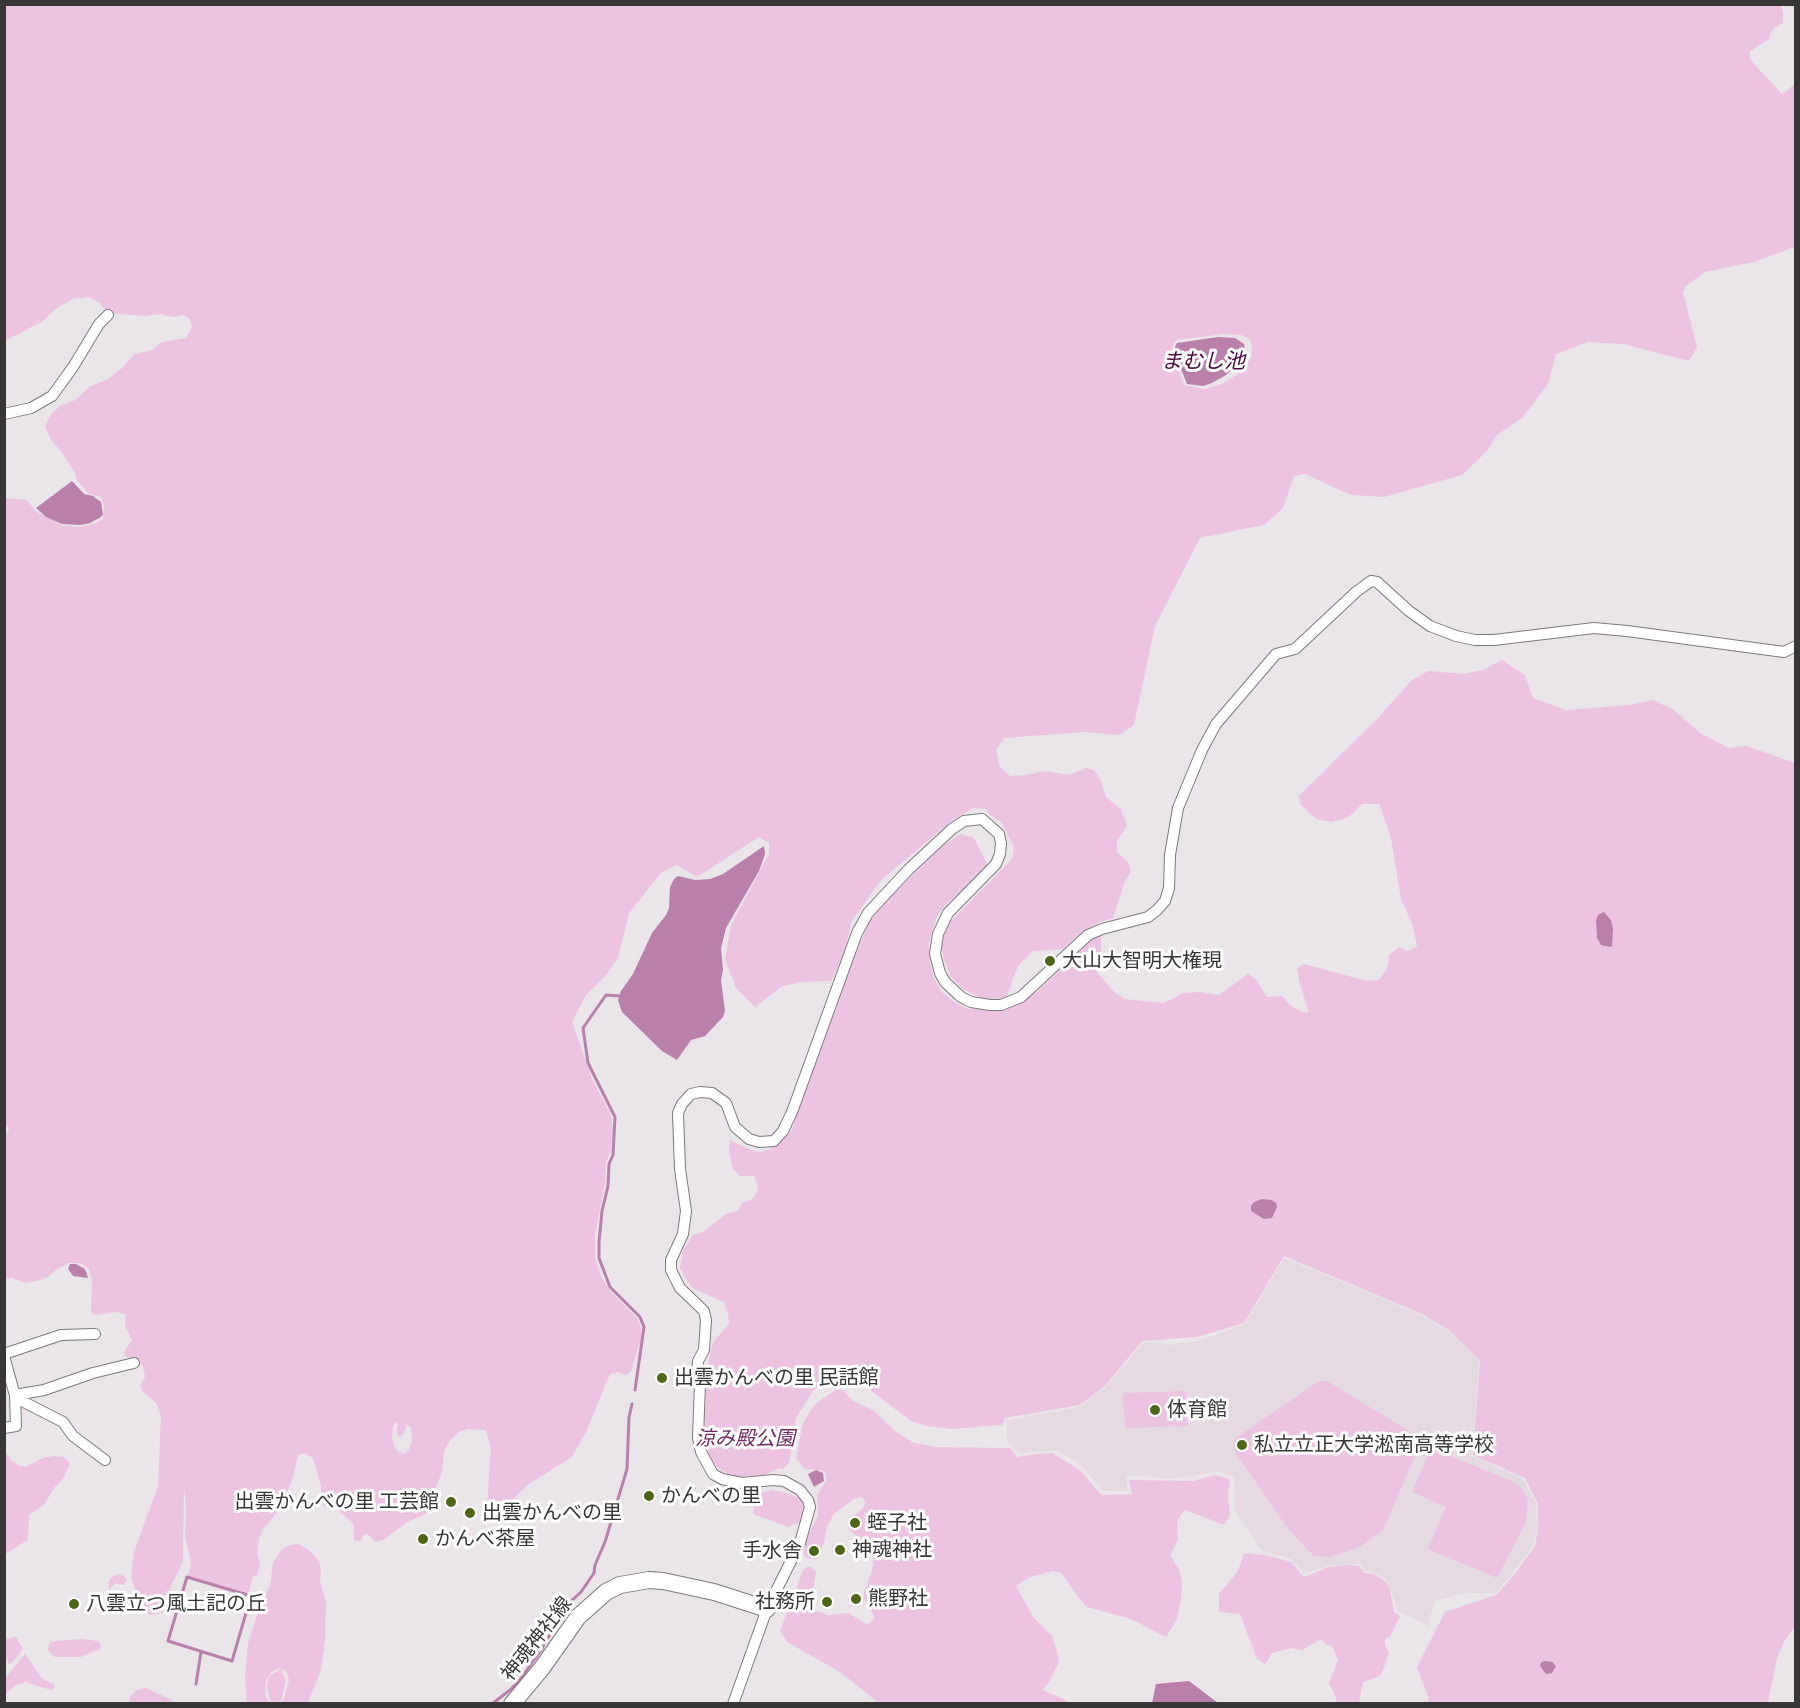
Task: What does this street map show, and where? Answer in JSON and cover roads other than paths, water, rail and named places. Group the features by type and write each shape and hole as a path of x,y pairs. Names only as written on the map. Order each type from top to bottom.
{"main road":[{"name":"神魂神社線","path":"512,1704 542,1668 578,1617 606,1592 620,1585 648,1580 663,1581 767,1609"}],"street":[{"path":"4,414 31,408 52,396 99,324 108,315"},
{"path":"733,1704 767,1609 800,1544 810,1507 808,1500 800,1490 784,1481 742,1483 722,1479 713,1474 704,1461 698,1438 700,1383 697,1375 698,1361 704,1350 706,1320 704,1311 680,1288 671,1270 670,1260 683,1234 686,1211 680,1169 678,1113 682,1104 692,1094 712,1093 726,1103 735,1128 749,1139 759,1142 774,1141 783,1131 857,933 868,914 908,870 952,829 964,821 982,819 999,834 1000,854 996,864 948,913 938,934 935,954 945,982 970,1002 1001,1005 1021,997 1088,935 1148,917 1165,901 1169,888 1170,855 1178,808 1202,750 1216,724 1276,654 1294,649 1371,581 1377,582 1430,626 1456,636 1475,640 1494,640 1594,628 1784,652 1796,646"},
{"path":"4,1428 16,1426 15,1395 4,1355 61,1335 94,1334"},
{"path":"15,1395 44,1390 93,1373 134,1363"},
{"path":"15,1395 63,1422 73,1436 105,1460"}],"water":[{"name":"まむし池","path":"1218,337 1235,338 1244,344 1247,356 1226,375 1212,383 1203,386 1187,384 1179,364 1175,347 1177,343"},
{"path":"72,481 84,494 93,496 101,502 103,514 101,517 80,525 62,524 46,517 36,508"},
{"path":"764,846 765,854 759,871 726,928 721,948 723,970 721,980 725,1011 723,1017 705,1036 691,1040 677,1060 662,1051 622,1012 618,1000 621,991 633,974 652,933 666,915 669,908 670,887 674,879 678,876 695,880 710,879 723,874"},
{"path":"1604,912 1611,920 1613,929 1612,946 1610,947 1601,945 1597,938 1596,920 1598,915"},
{"path":"1262,1199 1276,1203 1277,1207 1272,1218 1264,1219 1251,1211 1254,1202"},
{"path":"70,1264 76,1264 85,1269 88,1278 73,1276 68,1269"},
{"path":"816,1470 823,1473 824,1481 814,1487 808,1474"},
{"path":"1541,1662 1552,1662 1556,1666 1552,1673 1546,1674 1540,1666"},
{"path":"1189,1681 1218,1703 1152,1703 1156,1684"}],"waterway":[{"path":"621,996 606,995 583,1028 588,1063 615,1117 613,1155 609,1164 608,1186 602,1211 599,1258 610,1287 640,1317 644,1327 635,1390"},
{"path":"492,1704 519,1681 541,1650 568,1604 581,1592 594,1573 627,1469 629,1417 632,1404"},
{"path":"187,1577 251,1596 232,1661 168,1641 187,1577"},
{"path":"196,1684 201,1652"}],"place":[{"name":"大山大智明大権現","path":"1050,961"},
{"name":"出雲かんべの里 民話館","path":"662,1378"},
{"name":"体育館","path":"1155,1410"},
{"name":"私立立正大学淞南高等学校","path":"1242,1445"},
{"name":"かんべの里","path":"649,1496"},
{"name":"出雲かんべの里 工芸館","path":"451,1502"},
{"name":"出雲かんべの里","path":"470,1513"},
{"name":"蛭子社","path":"855,1523"},
{"name":"かんべ茶屋","path":"423,1539"},
{"name":"神魂神社","path":"840,1550"},
{"name":"手水舎","path":"814,1551"},
{"name":"熊野社","path":"856,1599"},
{"name":"社務所","path":"827,1602"},
{"name":"八雲立つ風土記の丘","path":"74,1604"}],"park label":[{"name":"涼み殿公園","path":"745,1439"}]}
